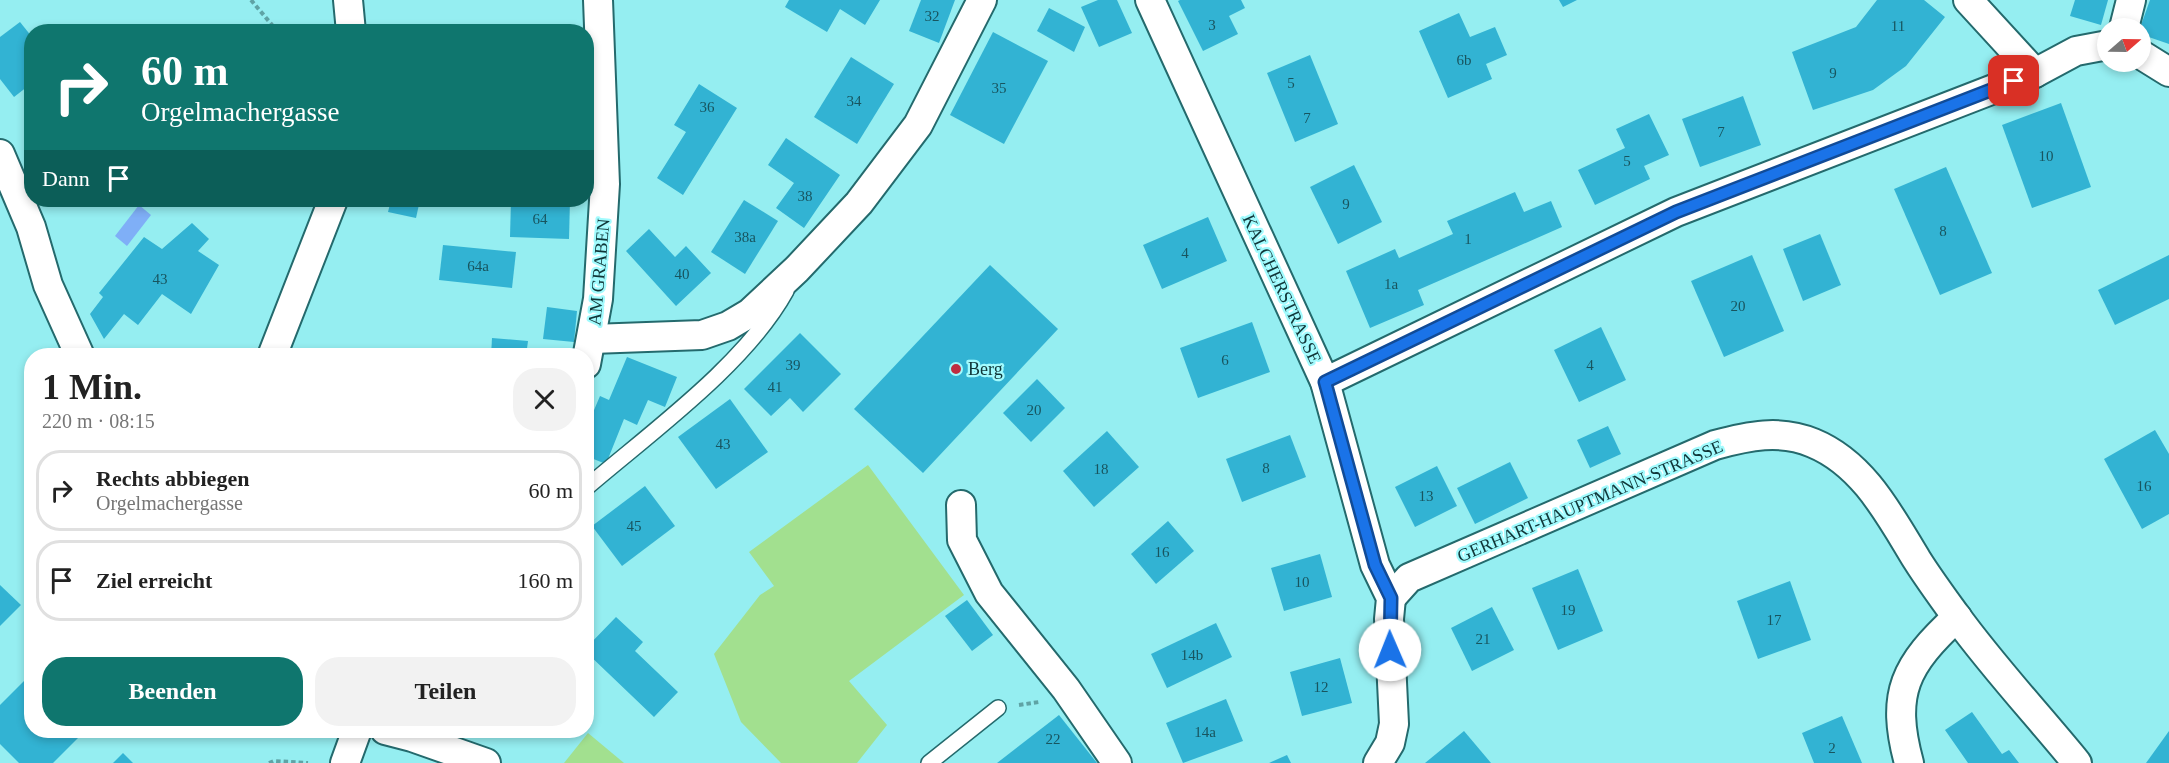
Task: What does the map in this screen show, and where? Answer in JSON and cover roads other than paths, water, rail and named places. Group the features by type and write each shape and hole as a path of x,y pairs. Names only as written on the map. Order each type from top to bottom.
{"street":[{"path":"348,0 350,24"},
{"name":"AM GRABEN","path":"590,348 598,299 605,184 598,0"},
{"path":"594,351 702,335 728,327 750,313 797,269 859,203 918,125 982,0"},
{"name":"KALCHERSTRASSE","path":"1150,0 1325,382 1375,565 1391,598 1389,639 1394,689 1394,724 1390,743 1378,763"},
{"path":"1968,0 2036,73"},
{"path":"2126,18 2131,0"},
{"path":"1325,382 1676,212 2036,73 2076,51 2097,47"},
{"path":"2151,61 2169,72"},
{"path":"0,154 31,227 48,285 76,348"},
{"path":"275,348 330,207"},
{"name":"GERHART-HAUPTMANN-STRASSE","path":"1391,598 1409,578 1715,445 1762,434 1789,436 1814,443 1837,457 1861,478 1890,512 1917,560 1957,617 2077,763"},
{"path":"961,505 962,540 989,593 1066,689 1117,763"},
{"path":"1909,763 1900,713 1903,688 1915,662 1933,640 1957,617"},
{"path":"345,763 354,738"},
{"path":"415,738 486,763"}],"lane":[{"path":"594,481 719,373 770,319 797,269"},
{"path":"929,763 998,708"}],"water":[{"path":"137,207 141,207 151,215 127,246 115,236"}],"place":[{"name":"Berg","path":"956,369"}]}
